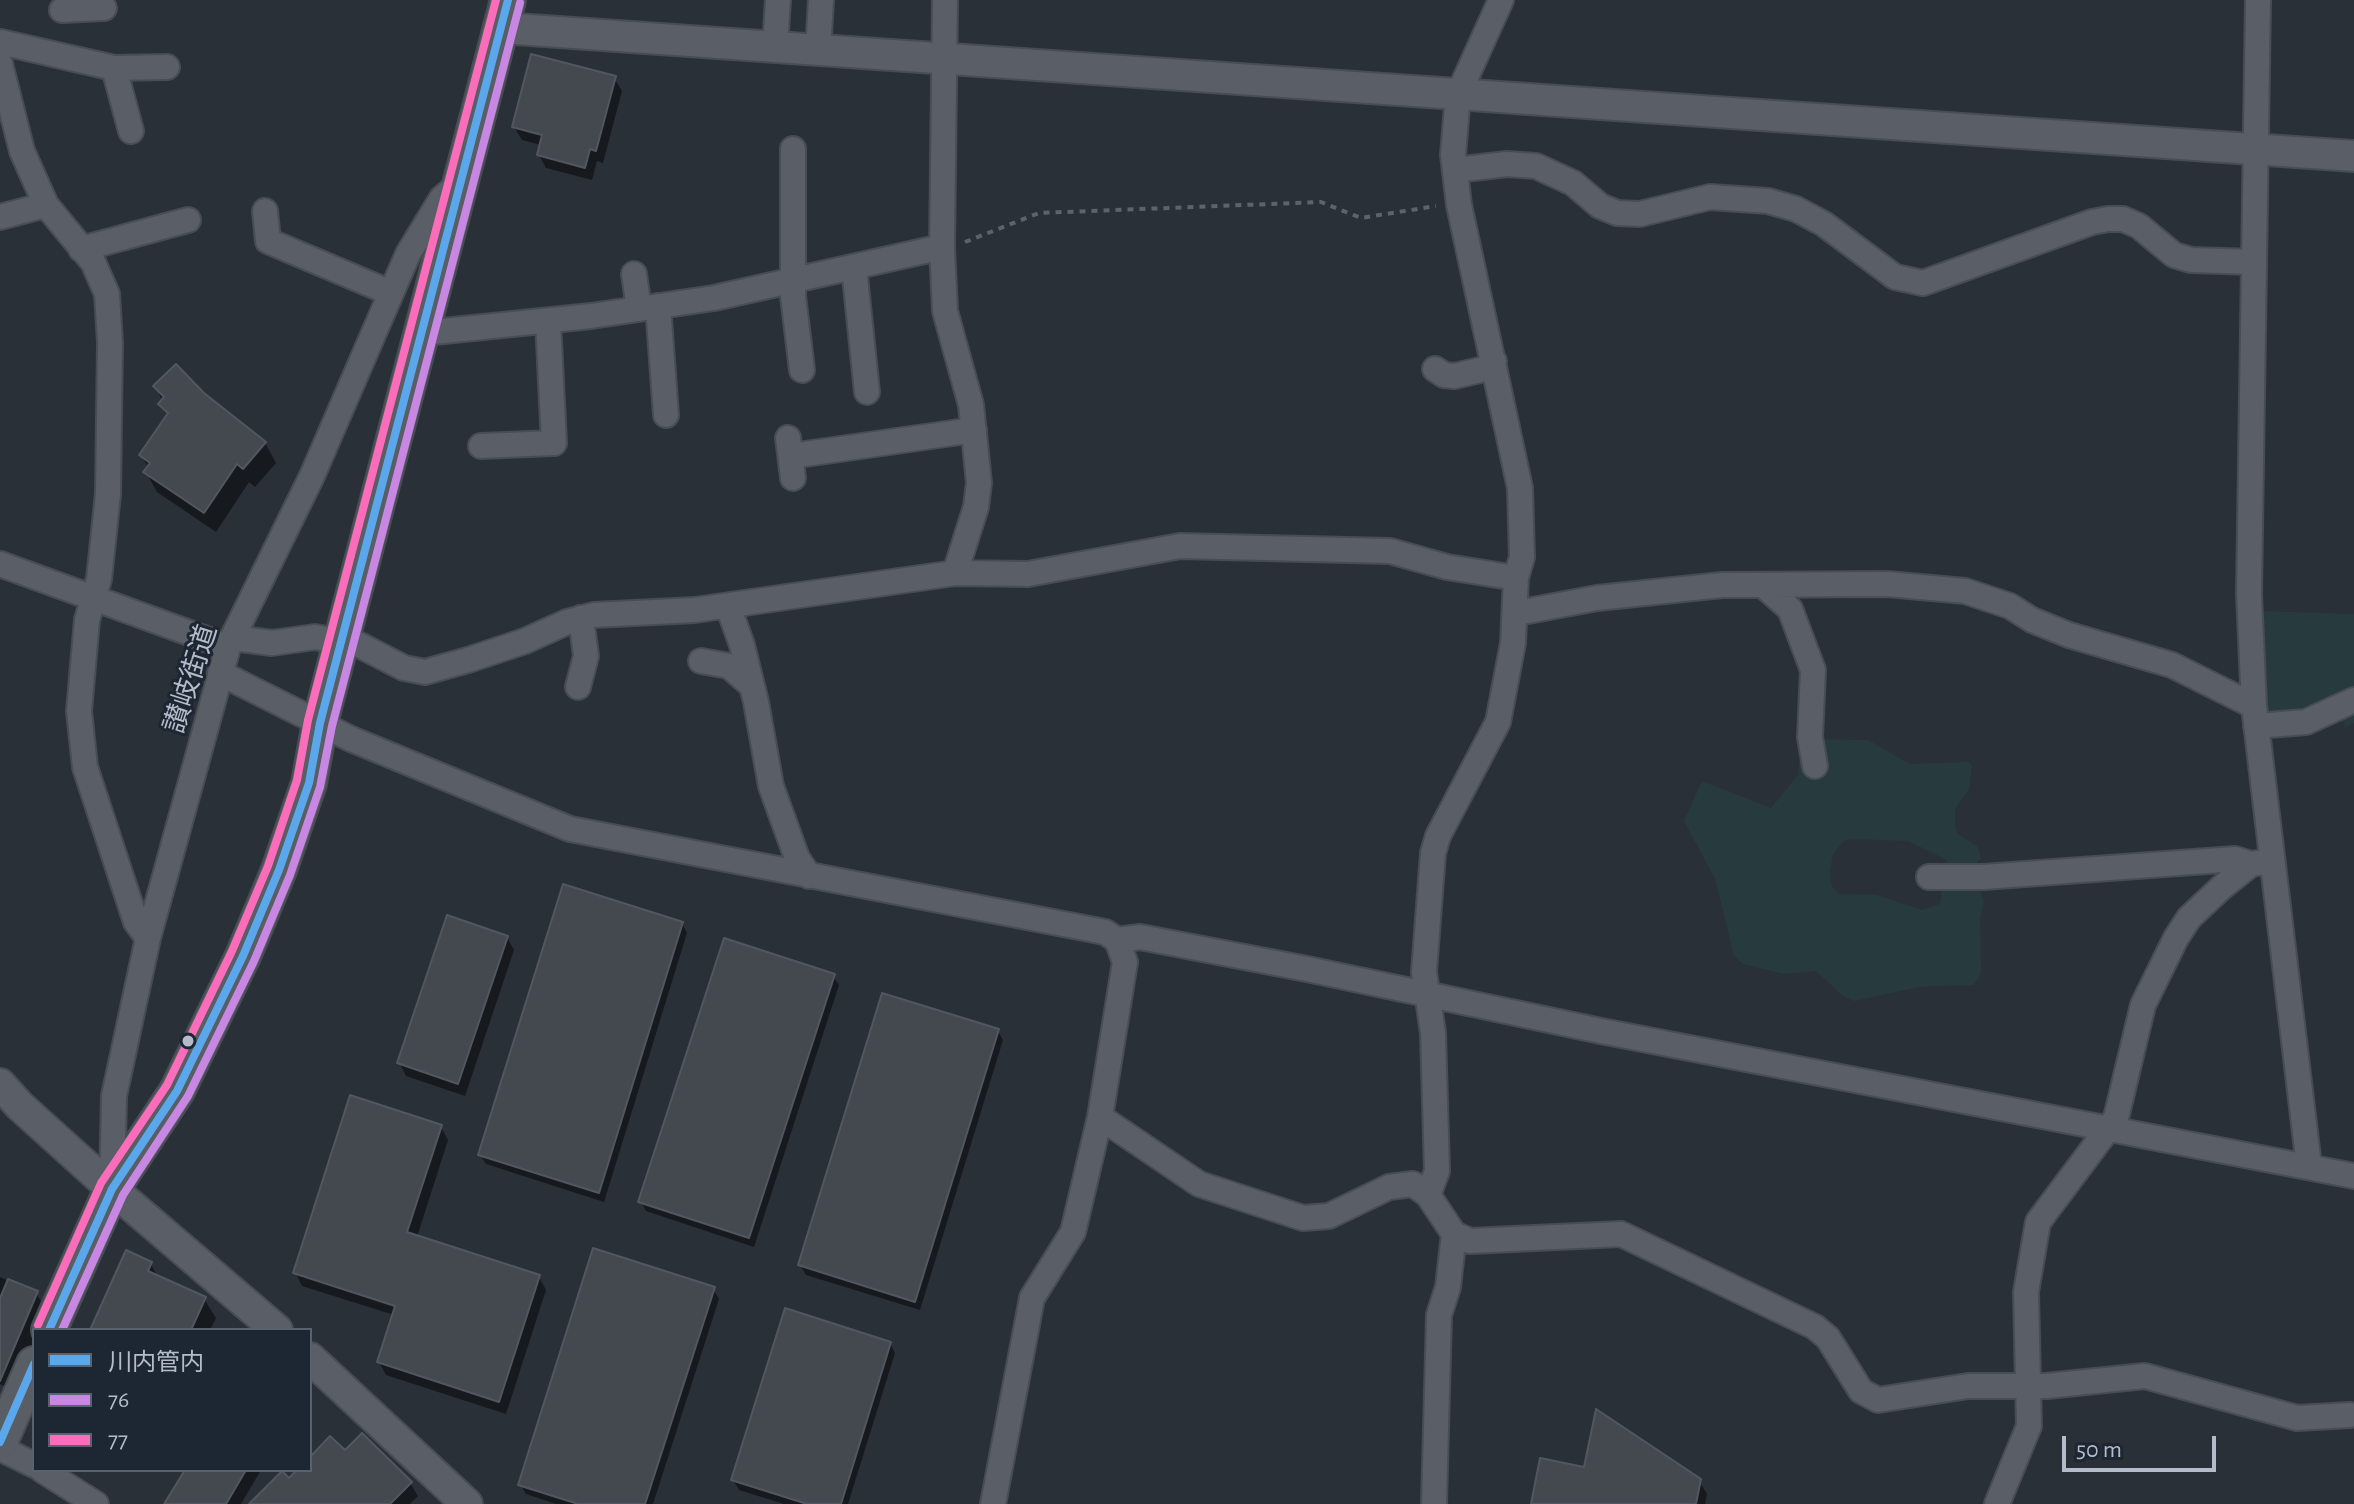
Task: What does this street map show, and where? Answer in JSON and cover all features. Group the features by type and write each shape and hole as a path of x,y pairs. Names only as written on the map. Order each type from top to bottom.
{"main road":[{"path":"50,1328 112,1189 177,1091 243,956 279,870 304,798 320,723 424,333 504,14"},
{"path":"0,1445 32,1369"}],"street":[{"path":"775,48 778,0"},
{"path":"818,51 821,0"},
{"path":"945,0 942,247 948,330 971,405 979,483 976,507 955,573"},
{"path":"1428,1195 1437,1171 1435,1070 1424,951 1433,853 1438,836 1498,722 1517,613 1516,578 1523,536 1520,488 1459,205 1452,139 1458,95 1501,0"},
{"path":"2258,0 2249,594 2261,862 2309,1166"},
{"path":"504,14 775,48 2354,156"},
{"path":"0,42 114,68 167,67"},
{"path":"0,64 22,151 46,205 93,262 107,294 110,315 108,494 94,598 85,631 79,711 85,767 136,922 148,938"},
{"path":"114,68 131,131"},
{"path":"793,149 792,281 802,370"},
{"path":"1455,170 1507,164 1536,166 1573,183 1600,206 1617,213 1640,214 1710,197 1768,201 1796,209 1824,224 1895,277 1923,283 2108,219 2123,219 2139,226 2174,255 2191,260 2254,262"},
{"name":"讃岐街道","path":"112,1189 114,1096 148,938 230,643 299,504 391,293 426,223 442,198 460,182"},
{"path":"0,217 46,205"},
{"path":"265,211 268,241 391,293"},
{"path":"81,249 163,238 188,220"},
{"path":"424,333 648,308 792,281 942,247"},
{"path":"854,267 867,392"},
{"path":"634,274 648,308 666,415"},
{"path":"481,446 554,443 548,321"},
{"path":"1435,369 1444,375 1455,376 1484,369 1494,361"},
{"path":"791,458 974,430"},
{"path":"0,564 230,643 272,643 315,637 343,640 404,668 425,672 525,641 581,618 727,608 955,573 1028,574 1180,546 1390,551 1447,567 1516,578"},
{"path":"1517,613 1659,590 1887,584 1985,595 2069,635 2172,665 2255,716 2306,722 2354,700"},
{"path":"1764,586 1790,609 1813,670 1810,737 1815,766"},
{"path":"727,608 752,686 771,786 797,858 809,876"},
{"path":"578,687 586,656 581,618"},
{"path":"701,661 729,666 752,686"},
{"path":"220,673 320,723 570,829 1105,932 1117,940 1123,948 1125,962 1100,1117 1073,1232 1032,1298 993,1504"},
{"path":"1929,877 1983,877 2235,859 2261,862"},
{"path":"1997,1504 2027,1438 2030,1386 2026,1292 2038,1222 2116,1118 2143,1005 2171,948 2204,903 2261,862"},
{"path":"1117,940 1140,937 2354,1176"},
{"path":"0,1084 112,1189 275,1328"},
{"path":"1100,1117 1199,1184 1303,1218 1329,1216 1401,1184 1413,1184 1428,1195 1454,1234 1479,1242 1621,1234 1815,1327 1828,1338 1861,1391 1878,1400 1968,1386 2030,1386 2145,1376 2297,1418 2353,1412"},
{"path":"1434,1504 1439,1315 1448,1287 1454,1234"},
{"path":"312,1360 467,1504"},
{"path":"0,1445 32,1464"},
{"path":"45,1472 96,1504"}],"path":[{"path":"942,247 971,240 1039,213 1321,202 1361,218 1417,207 1459,205"}],"green space":[{"path":"2260,611 2354,614 2354,723 2345,728 2338,703 2265,721"},
{"path":"1801,739 1868,740 1910,764 1969,762 1972,766 1969,789 1955,809 1955,826 1958,834 1978,847 1981,859 1975,864 1963,869 1950,866 1945,859 1908,841 1852,839 1844,841 1833,854 1830,872 1832,887 1839,894 1877,895 1922,910 1940,904 1943,883 1977,884 1984,900 1980,920 1981,973 1974,985 1919,987 1854,1001 1842,995 1816,971 1784,974 1743,964 1734,956 1715,879 1684,821 1702,781 1771,808 1798,775"}],"building":[{"path":"531,54 616,76 596,151 590,149 585,168 537,155 542,135 512,127"},
{"path":"176,364 204,393 266,442 243,469 237,464 204,513 143,472 150,463 139,455 168,413 158,404 164,397 153,386"},
{"path":"563,884 683,922 599,1193 478,1155"},
{"path":"447,915 508,936 458,1084 397,1063"},
{"path":"724,938 835,974 749,1238 638,1202"},
{"path":"882,993 999,1029 915,1302 798,1265"},
{"path":"350,1095 442,1125 407,1232 540,1275 499,1402 377,1362 395,1306 293,1273"},
{"path":"593,1248 715,1287 645,1504 578,1504 518,1485"},
{"path":"126,1250 152,1262 148,1271 206,1297 192,1328 91,1328"},
{"path":"8,1279 38,1291 0,1381 0,1298"},
{"path":"785,1308 891,1342 841,1504 807,1504 731,1480"},
{"path":"1596,1409 1701,1479 1696,1504 1531,1504 1540,1458 1584,1467"},
{"path":"362,1433 412,1482 390,1504 249,1504 281,1472 289,1478 295,1472 312,1472 312,1455 330,1436 345,1450"},
{"path":"184,1472 245,1472 226,1504 164,1504"}],"transit line":[{"name":"77","path":"38,1325 101,1183 167,1085 232,951 268,866 297,780 308,720 496,0"},
{"name":"川内管内","path":"50,1328 112,1189 177,1091 243,956 279,870 309,783 320,723 508,0"},
{"name":"76","path":"63,1328 123,1195 188,1096 254,961 290,875 320,787 332,726 520,3"},
{"name":"川内管内","path":"0,1442 32,1369"}]}
